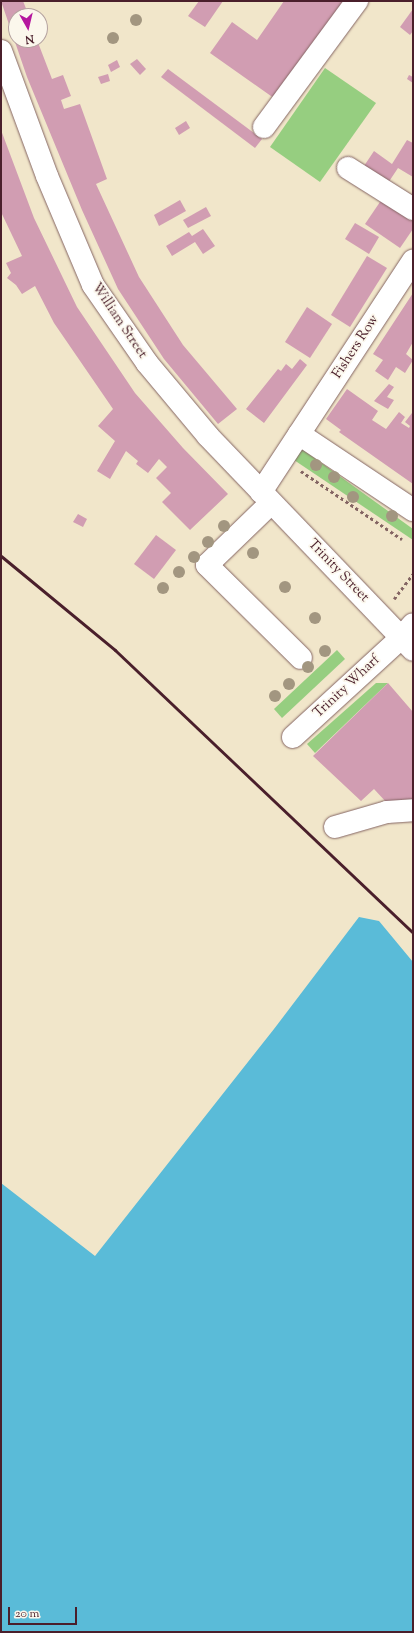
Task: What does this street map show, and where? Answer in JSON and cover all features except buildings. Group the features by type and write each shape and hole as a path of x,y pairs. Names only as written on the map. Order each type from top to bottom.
{"main road":[{"path":"264,127 357,1"},
{"name":"William Street","path":"1,51 47,176 93,285 147,363 208,436 266,498"},
{"path":"348,168 413,209"},
{"name":"Fishers Row","path":"301,658 207,565 266,498 283,459 413,261"},
{"path":"299,434 413,510"},
{"name":"Trinity Street","path":"266,498 381,615 409,637"},
{"name":"Trinity Wharf","path":"293,737 409,637"},
{"path":"335,827 386,812 413,810"}],"path":[{"path":"283,459 402,539"},
{"path":"381,615 413,574"}],"green space":[{"path":"325,68 376,103 320,182 270,147"},
{"path":"302,449 413,529 413,540 294,460"},
{"path":"337,650 345,659 282,718 274,709"},
{"path":"376,683 388,683 315,753 307,744"}],"water":[{"path":"359,917 379,921 413,962 413,1632 1,1632 1,1183 95,1256 274,1029"}],"railway":[{"path":"1,556 115,650 413,933"}]}
